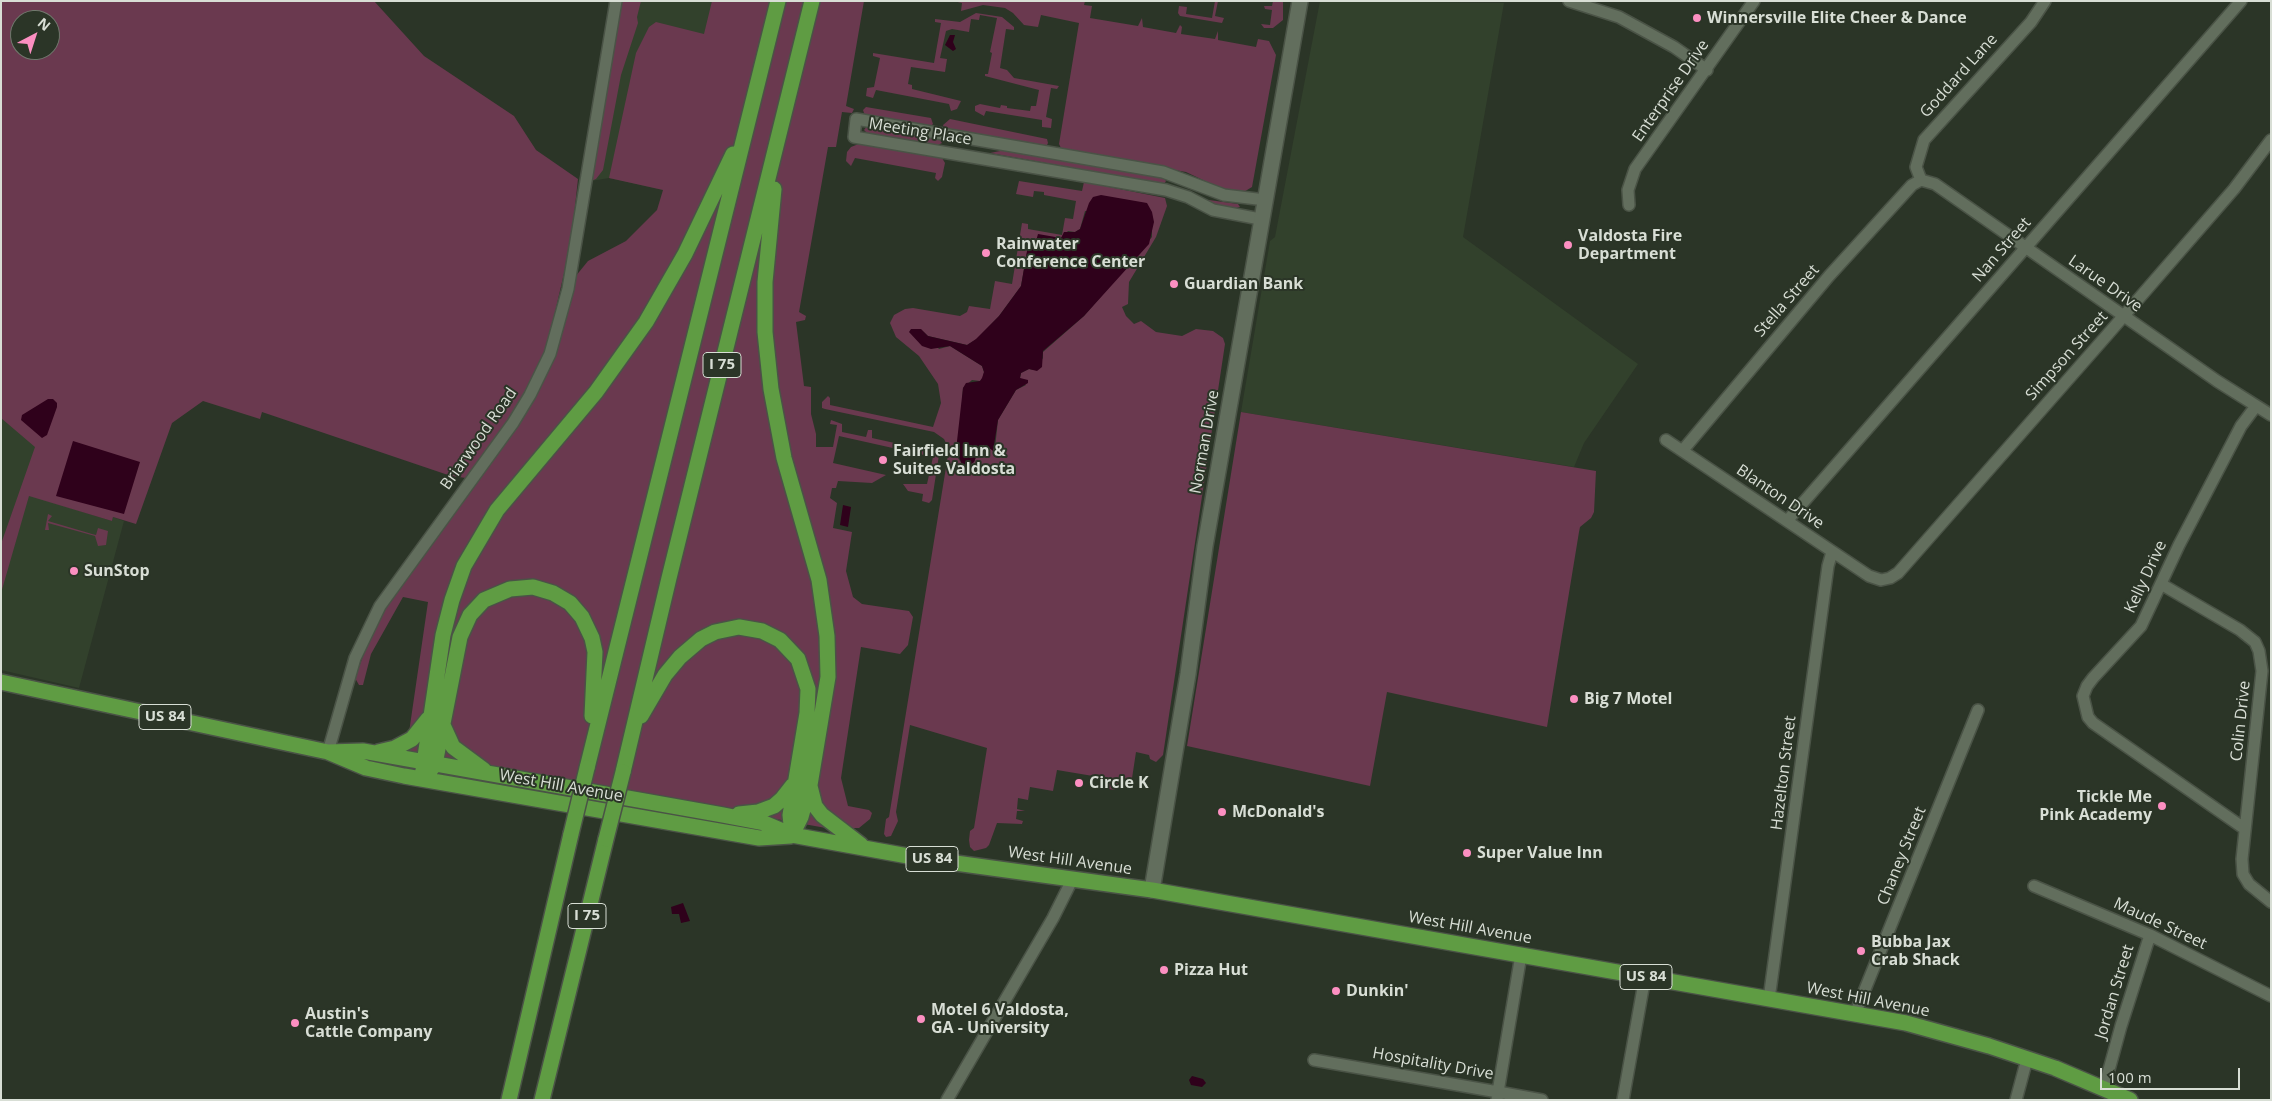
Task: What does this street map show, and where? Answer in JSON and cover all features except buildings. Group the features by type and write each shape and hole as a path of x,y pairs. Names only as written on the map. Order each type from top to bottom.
{"highway":[{"name":"I 75","path":"509,1100 571,834 778,1"},
{"name":"I 75","path":"542,1100 812,1"},
{"path":"723,815 750,814 765,810 802,783 828,677 826,618 819,580 780,440 771,390 765,332 766,256 785,114"},
{"path":"492,774 477,766 453,747 437,720 443,635 452,600 476,543 510,493 596,392 646,322 701,222 748,123"},
{"path":"422,780 429,763 437,720 460,637 470,615 484,600 501,592 523,587 542,590 570,603 582,617 592,638 595,652 595,687 588,768"},
{"path":"633,730 665,675 688,649 701,639 726,629 739,627 762,631 780,640 793,652 807,680 801,817 792,835"},
{"name":"West Hill Avenue","path":"1,682 328,752 366,768 422,780 759,838 792,835"},
{"path":"375,753 395,748 412,739 437,720"},
{"name":"West Hill Avenue","path":"328,752 363,751 375,753 723,815 764,823 792,835 919,858 1152,890 1855,1014 1941,1032 2027,1059 2104,1088 2130,1100"},
{"path":"802,783 822,816 864,848"}],"street":[{"name":"Briarwood Road","path":"328,752 355,658 380,606 513,423 530,396 550,354 568,289 616,1"},
{"name":"Norman Drive","path":"1152,890 1188,674 1205,546 1260,219 1300,1"},
{"path":"1570,1 1619,17 1674,47 1707,70"},
{"name":"Enterprise Drive","path":"1629,205 1628,190 1635,169 1707,70 1754,1"},
{"name":"Goddard Lane","path":"1922,180 1916,167 1924,140 2030,22 2045,1"},
{"name":"Nan Street","path":"1787,521 2241,1"},
{"name":"Meeting Place","path":"1260,219 1213,210 1188,197 1157,188 854,137 856,119 1163,172 1224,195 1265,200"},
{"name":"Simpson Street","path":"1877,579 1890,578 1898,573 2234,189 2271,140"},
{"name":"Larue Drive","path":"1922,180 1934,184 2123,316 2271,415"},
{"name":"Stella Street","path":"1683,450 1829,276 1912,185 1922,180"},
{"name":"Kelly Drive","path":"2245,828 2093,723 2086,710 2083,696 2087,686 2141,626 2179,545 2241,426 2256,406"},
{"name":"Blanton Drive","path":"1666,440 1832,552 1877,579"},
{"name":"Hazelton Street","path":"1769,999 1828,566 1832,552"},
{"name":"Colin Drive","path":"2161,584 2240,630 2255,642 2259,651 2262,671 2242,859 2243,874 2249,884 2271,902"},
{"name":"Chaney Street","path":"1855,1014 1978,710"},
{"path":"947,1100 1053,918 1073,878"},
{"name":"Maude Street","path":"2034,886 2150,935 2271,996"},
{"name":"Jordan Street","path":"2104,1088 2121,1026 2150,935"},
{"name":"Hospitality Drive","path":"1314,1060 1498,1096 1521,955"},
{"path":"1623,1100 1645,977"},
{"path":"2016,1100 2027,1059"},
{"path":"1498,1096 1542,1100"}],"shaded area":[{"path":"1,1 374,1 424,56 514,116 536,150 578,179 571,243 547,347 530,387 493,443 466,478 451,476 262,412 260,419 203,401 172,423 136,524 113,517 112,521 29,496 1,593 1,544 35,447 1,418"},
{"path":"621,1 722,1 664,190 609,178 591,181"},
{"path":"621,1 641,1 637,17 638,23 621,75 603,170 596,179 591,181"},
{"path":"712,1 864,1 846,106 854,109 852,113 842,112 836,147 828,147 799,312 806,316 805,320 796,322 804,386 811,387 811,414 816,434 816,447 833,447 837,425 830,424 831,420 842,424 842,432 866,437 868,430 872,430 872,438 931,451 933,444 939,455 932,500 929,503 922,501 923,494 908,491 903,484 927,484 933,457 839,436 833,463 886,475 872,483 838,481 836,488 832,488 830,498 837,503 833,528 852,532 846,571 853,597 862,604 909,611 913,617 908,645 900,654 861,647 841,778 848,806 869,810 872,813 870,819 859,828 826,828 406,753 428,602 403,597 371,654 363,685 359,685 355,678 376,620 520,421 540,389 557,349 575,277 588,261 626,241 657,210 663,190 609,178 636,53 649,27 656,22 704,34"},
{"path":"953,1 1085,1 1084,5 1092,6 1090,18 1138,26 1142,18 1143,27 1176,33 1180,25 1182,27 1181,34 1215,39 1218,31 1218,40 1256,47 1258,39 1269,41 1276,55 1252,187 1242,193 1222,189 1186,172 1062,150 1059,144 1079,23 1041,15 1038,27 1024,25 1013,13 1005,8 983,5 961,11 962,3"},
{"path":"1215,1 1218,1 1215,16 1224,18 1222,23 1180,16 1178,13 1179,6 1187,7 1186,14 1212,18"},
{"path":"1273,1 1283,1 1283,20 1273,28 1264,28 1261,24 1270,25 1272,10 1265,9 1264,6 1272,6"},
{"path":"1320,1 1504,3 1463,237 1638,364 1584,443 1574,467 1241,412 1270,241 1275,237"},
{"path":"976,13 1002,17 1014,27 1014,30 1006,29 1000,68 1007,70 1014,78 1059,86 1057,89 1051,88 1046,117 1052,119 1051,128 1042,127 1042,120 986,111 984,116 975,111 975,106 980,104 1000,108 1001,105 1007,106 1007,108 1030,111 1031,106 1036,106 1039,90 985,76 985,74 988,74 992,53 990,52 997,18 980,15 979,20 971,19 969,32 952,29 946,31 940,58 947,59 945,72 911,67 908,84 912,85 912,89 961,101 957,109 951,111 949,104 876,90 873,98 866,96 867,88 874,87 880,58 873,56 873,53 934,63 941,23 935,22 935,19 960,22"},
{"path":"950,35 955,35 953,42 956,49 953,51 945,45"},
{"path":"866,107 931,118 933,124 930,127 865,116 863,110"},
{"path":"950,119 1047,139 1048,143 1046,147 945,130 943,125"},
{"path":"867,126 939,139 942,143 938,145 867,133 864,130"},
{"path":"861,143 942,158 945,163 942,177 938,181 935,178 936,173 855,158 851,166 846,161 847,152 851,147"},
{"path":"1005,150 1164,178 1166,181 1164,184 990,153"},
{"path":"1019,181 1082,191 1084,182 1165,198 1167,206 1156,237 1129,282 1128,304 1122,307 1126,316 1134,324 1141,321 1156,332 1182,336 1196,329 1213,331 1223,338 1225,344 1163,755 1156,762 1150,759 1149,755 1136,752 1131,785 1120,783 1120,787 1115,786 1115,790 1103,788 1105,778 1057,770 1053,791 1030,787 1028,800 1018,798 1017,809 1025,811 1017,811 1016,819 1023,821 1022,824 997,823 989,845 986,848 974,851 970,847 970,831 974,828 987,748 910,725 896,812 898,821 891,836 886,837 884,834 886,819 889,817 949,449 944,439 934,432 825,409 822,408 822,402 828,396 830,398 830,405 933,427 941,403 938,384 919,356 896,337 890,323 894,315 905,309 913,308 960,316 967,312 969,306 990,309 995,281 1012,284 1022,223 1028,224 1028,229 1062,235 1065,218 1073,219 1076,201 1044,195 1044,192 1034,191 1033,197 1016,194","holes":["1085,211 1152,212 1152,237 1084,316 1043,352 1043,358 1034,370 1029,369 1021,373 1020,378 1026,385 1016,390 998,420 995,448 991,449 986,445 981,445 974,462 968,466 962,464 958,458 963,388 972,380 980,381 983,378 984,372 982,366 950,346 939,349 921,329 928,336 967,345 977,339 999,316 1021,286 1028,247 1036,241 1061,238 1068,231 1075,232 1080,229"]},
{"path":"1101,195 1147,203 1152,212 1154,222 1149,244 1084,316 1043,351 1042,367 1037,371 1029,369 1021,373 1020,378 1028,380 1028,383 1016,390 998,420 993,451 986,445 981,445 974,462 968,466 962,464 956,450 963,388 966,383 980,381 984,372 982,366 950,346 931,349 922,346 909,332 911,329 921,329 928,336 967,345 976,339 999,316 1021,286 1028,247 1036,241 1038,234 1061,238 1064,232 1075,232 1080,229 1089,203 1093,197"},
{"path":"1209,200 1238,204 1240,207 1233,209 1209,203"},
{"path":"54,375 29,495 112,521 113,517 124,521 79,688 1,670 1,407"},
{"path":"48,399 53,399 57,403 57,407 47,435 42,438 21,420 22,415"},
{"path":"1241,412 1596,471 1594,512 1591,518 1580,527 1547,727 1387,692 1370,786 1187,746"},
{"path":"73,441 140,462 124,514 56,496"},
{"path":"843,505 851,507 848,527 840,525"},
{"path":"48,514 52,516 48,521 92,534 96,535 98,528 108,531 106,545 98,546 95,536 48,523 49,530 45,530"},
{"path":"683,903 690,921 681,923 679,914 672,914 671,907"},
{"path":"1192,1076 1203,1079 1206,1083 1202,1087 1191,1085 1189,1080"}],"place":[{"name":"Winnersville Elite Cheer & Dance","path":"1697,18"},
{"name":"Valdosta Fire Department","path":"1568,245"},
{"name":"Rainwater Conference Center","path":"986,253"},
{"name":"Guardian Bank","path":"1174,284"},
{"name":"Fairfield Inn & Suites Valdosta","path":"883,460"},
{"name":"SunStop","path":"74,571"},
{"name":"Big 7 Motel","path":"1574,699"},
{"name":"Circle K","path":"1079,783"},
{"name":"Tickle Me Pink Academy","path":"2162,806"},
{"name":"McDonald's","path":"1222,812"},
{"name":"Super Value Inn","path":"1467,853"},
{"name":"Bubba Jax Crab Shack","path":"1861,951"},
{"name":"Pizza Hut","path":"1164,970"},
{"name":"Dunkin'","path":"1336,991"},
{"name":"Motel 6 Valdosta, GA - University","path":"921,1019"},
{"name":"Austin's Cattle Company","path":"295,1023"}]}
